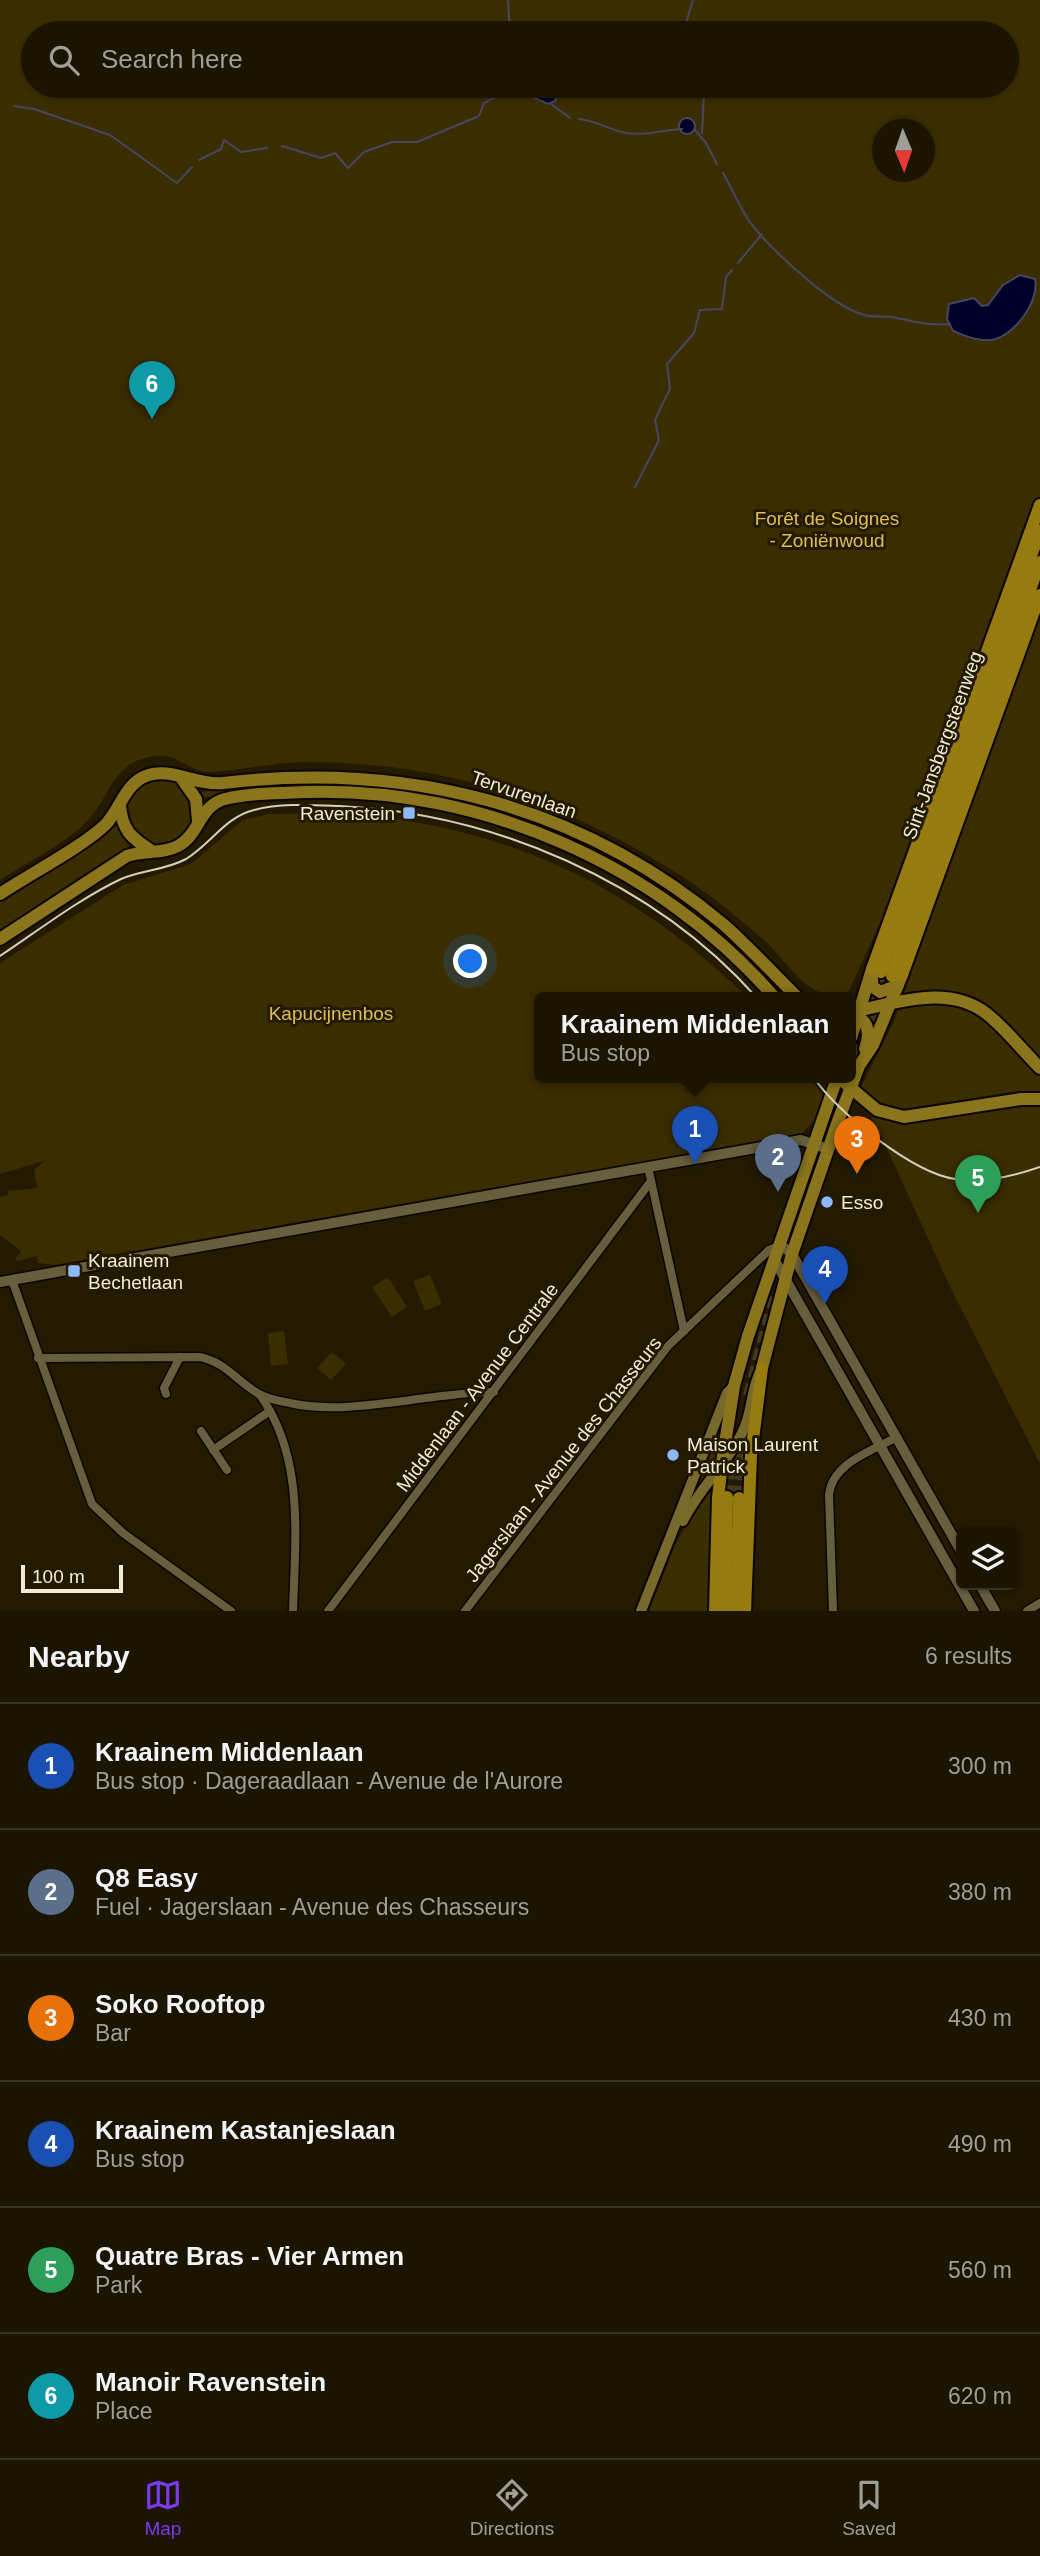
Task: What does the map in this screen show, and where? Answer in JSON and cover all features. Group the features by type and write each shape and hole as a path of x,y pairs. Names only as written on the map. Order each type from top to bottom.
{"highway":[{"path":"889,975 1040,505"},
{"name":"Sint-Jansbergsteenweg","path":"889,975 1040,531"},
{"name":"Sint-Jansbergsteenweg","path":"889,975 1040,562"},
{"path":"889,975 1040,595"},
{"path":"745,1611 751,1455 762,1368"},
{"path":"715,1611 713,1481 722,1463"},
{"path":"725,1611 733,1497 736,1611"}],"main road":[{"name":"Tervurenlaan","path":"0,894 93,834 141,777 163,773 210,784 268,778 362,777 460,792 531,813 590,838 681,892 722,924 792,992"},
{"path":"182,779 196,799 198,821"},
{"name":"Tervurenlaan","path":"0,939 115,863 139,851 175,848 185,841 205,810 223,799 269,793 325,791 415,799 495,818 558,841 630,877 710,934 769,992"},
{"path":"120,805 122,823 128,834 152,851"},
{"path":"889,975 909,990 978,1008 1040,1068"},
{"path":"859,1066 873,1045 892,1005 889,975"},
{"path":"856,1012 889,975"},
{"path":"856,1013 937,996"},
{"path":"856,1014 869,1034 856,1073"},
{"path":"722,1463 734,1386 836,1083"},
{"path":"844,1083 868,1105 884,1113 904,1117 1037,1098"},
{"path":"722,1463 745,1429 754,1382 762,1368 784,1278 852,1083"},
{"path":"842,1109 868,1105"},
{"path":"642,1611 727,1393 734,1386"},
{"path":"667,1547 713,1481"}],"street":[{"path":"0,1282 801,1140 828,1149"},
{"path":"648,1167 684,1331"},
{"name":"Middenlaan - Avenue Centrale","path":"328,1611 651,1181"},
{"path":"781,1245 792,1254 956,1542"},
{"name":"Jagerslaan - Avenue des Chasseurs","path":"465,1611 668,1346 769,1250 781,1245"},
{"path":"775,1261 974,1611"},
{"path":"12,1280 92,1504 123,1533 231,1611"},
{"path":"770,1328 783,1308 801,1307"},
{"path":"810,1324 826,1314"},
{"path":"38,1358 180,1357 212,1360 260,1395 270,1411 292,1468 295,1527 293,1611"},
{"path":"166,1394 164,1388 180,1357"},
{"path":"260,1395 311,1407 347,1406 457,1392 494,1392"},
{"path":"214,1450 270,1411"},
{"path":"201,1431 227,1470"},
{"path":"833,1611 830,1488 842,1468 897,1437"},
{"path":"922,1518 937,1509"},
{"path":"984,1590 995,1611"},
{"path":"1027,1611 1040,1604"}],"green space":[{"name":"Forêt de Soignes - Zoniënwoud","path":"0,0 1040,0 1040,1464 951,1289 877,1127 873,1124 868,1099 860,1089 894,1021 927,929 884,914 849,991 821,992 797,976 765,941 736,916 686,879 642,852 598,829 505,792 408,770 358,764 295,762 212,772 194,769 173,758 154,756 132,763 124,769 82,826 0,880","holes":["1008,281 983,340 953,331 947,319 988,305"]},
{"path":"160,779 183,789 193,812 183,835 160,845 137,835 127,812 137,789"},
{"path":"298,780 422,789 513,812 580,838 661,883 731,938 783,992 775,992 747,962 623,869 449,801 233,793 203,798 199,793"},
{"name":"Kapucijnenbos","path":"327,813 388,818 446,828 502,844 555,864 606,890 656,921 703,957 741,992 534,992 534,1083 814,1083 823,1096 816,1119 802,1133 54,1265 38,1263 37,1256 18,1261 15,1259 21,1251 0,1235 0,1197 8,1195 8,1191 37,1188 34,1170 44,1161 0,1174 0,963 123,885 191,864 243,820 269,814"},
{"path":"117,825 130,848 0,934 0,901"},
{"path":"430,1275 442,1304 425,1311 413,1281"},
{"path":"388,1277 407,1307 392,1317 372,1287"},
{"path":"284,1331 288,1364 271,1366 268,1333"},
{"path":"332,1352 346,1364 331,1380 317,1368"},
{"path":"721,1422 723,1424 717,1462 694,1492"},
{"path":"709,1484 714,1484 711,1611 649,1611 675,1545"}],"water":[{"path":"534,98 556,98 548,104"},
{"path":"687,118 693,120 693,132 687,134 681,132 679,126 681,120"},
{"path":"1020,275 1035,279 1033,298 1023,317 1008,332 986,340 953,331 947,319 949,304 974,298 982,306 988,305 1003,285"}],"waterway":[{"path":"508,0 509,21"},
{"path":"687,21 693,0"},
{"path":"282,146 321,158 335,153 348,168 364,152 392,142 417,142 479,116 484,103 493,98"},
{"path":"702,133 704,98"},
{"path":"551,104 570,118"},
{"path":"14,106 34,109 110,135 177,183 192,167"},
{"path":"579,119 633,134 682,129"},
{"path":"695,130 706,143 717,164"},
{"path":"199,160 221,149 224,140 241,152 267,148"},
{"path":"723,173 744,213 761,236 788,263 836,301 868,316 950,324"},
{"path":"738,263 762,234"},
{"path":"664,401 670,389 667,364 694,333 700,310 722,309 726,277 732,270"},
{"path":"635,487 659,440 655,420 663,403"}],"tunnel":[{"path":"856,1042 881,972"},
{"path":"867,1038 882,999"},
{"path":"749,1396 776,1292"},
{"path":"739,1498 744,1428"},
{"path":"727,1497 730,1449"}],"tram line":[{"path":"0,956 105,887 129,876 170,866 186,859 235,818 244,814 285,805 339,806 397,811 455,822 512,839 567,861 620,888 669,920 715,956 751,992"},
{"path":"818,1083 858,1124 898,1154 938,1174 955,1179 987,1179 1040,1167"}],"place":[{"name":"Manoir Ravenstein","path":"152,419"},
{"name":"Ravenstein","path":"409,813"},
{"name":"Kraainem Middenlaan","path":"695,1164"},
{"name":"Soko Rooftop","path":"857,1174"},
{"name":"Q8 Easy","path":"778,1192"},
{"name":"Esso","path":"827,1202"},
{"name":"Quatre Bras - Vier Armen","path":"978,1213"},
{"name":"Kraainem Bechetlaan","path":"74,1271"},
{"name":"Kraainem Kastanjeslaan","path":"825,1304"},
{"name":"Maison Laurent Patrick","path":"673,1455"}]}
